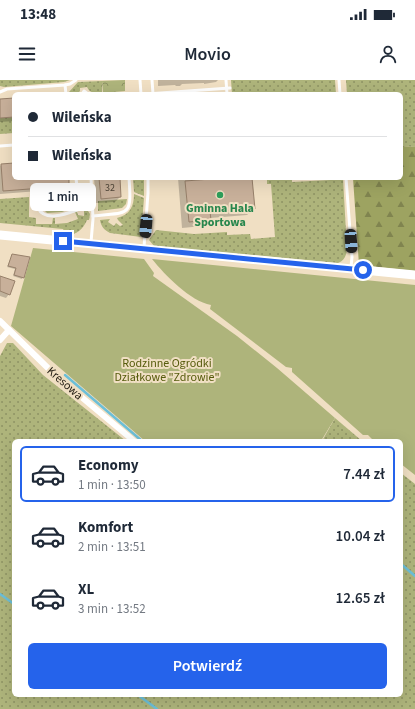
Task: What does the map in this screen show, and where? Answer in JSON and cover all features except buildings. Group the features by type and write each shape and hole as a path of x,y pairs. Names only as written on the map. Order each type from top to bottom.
{"street":[{"path":"0,235 415,275"},
{"name":"Kresowa","path":"0,321 55,375 132,439"},
{"path":"0,340 9,330"}],"lane":[{"path":"0,92 7,89 65,85 76,80"},
{"path":"140,80 141,92"},
{"path":"152,80 154,92"},
{"path":"226,80 227,92"},
{"path":"339,80 340,92"},
{"path":"65,85 66,92"},
{"path":"183,92 228,88"},
{"path":"0,146 12,145"},
{"path":"76,180 79,206 77,210 63,215 46,216 40,213 38,208 43,200 78,198"},
{"path":"90,244 94,216 91,180"},
{"path":"94,216 122,213 128,208 131,201 129,180"},
{"path":"144,249 148,180"},
{"path":"346,180 352,257 350,269"},
{"path":"79,206 93,208"}],"green space":[{"path":"0,80 70,80 64,82 4,87 0,86"},
{"path":"125,80 125,91 103,92 102,81"},
{"path":"231,80 335,80 336,92 232,92"},
{"path":"346,80 415,80 415,147 403,146 403,92 347,92"},
{"path":"102,81 102,92 91,92 87,87 80,88 79,92 69,92 78,82"},
{"path":"12,117 12,133 0,134 0,118"},
{"path":"403,146 415,147 415,271 359,265 353,180 403,180"},
{"path":"133,180 144,180 144,196 134,192"},
{"path":"267,180 292,180 292,182 343,180 347,250 342,261 338,263 154,246 149,240 156,230 194,234 227,232 227,235 250,234 251,239 275,237 271,184 267,184"},
{"path":"134,194 144,198 141,237 110,233 106,231 100,220 110,219 108,222 114,226 116,223 120,226 123,225 117,218 128,212 132,206"},
{"path":"29,197 29,217 36,218 36,224 52,224 53,218 55,218 55,224 67,223 78,219 75,212 77,212 78,215 84,216 84,211 88,211 90,214 89,220 87,220 79,231 66,235 63,229 0,223 0,199"},
{"path":"127,199 126,204 122,208 98,211 98,201"},
{"path":"73,202 75,207 62,212 47,213 43,209 46,204"},
{"name":"Rodzinne Ogródki Działkowe \"Zdrowie\"","path":"33,248 144,259 154,273 153,276 237,336 335,418 322,439 143,439 11,326"},
{"path":"152,259 415,285 415,475 403,466 403,439 372,439 368,435 363,435 292,372 292,368 286,367 210,309 211,305 203,303 187,293"},
{"path":"7,343 13,343 43,375 123,439 12,439 12,697 403,697 403,475 415,484 415,709 0,709 0,356"},
{"path":"335,418 360,439 323,439"}],"waterway":[{"path":"65,375 140,439"},
{"path":"403,566 415,576"},
{"path":"0,594 12,603"},
{"path":"141,697 157,709"}],"place":[{"name":"Gminna Hala Sportowa","path":"220,195"}],"route":[{"path":"63,241 363,270"}]}
